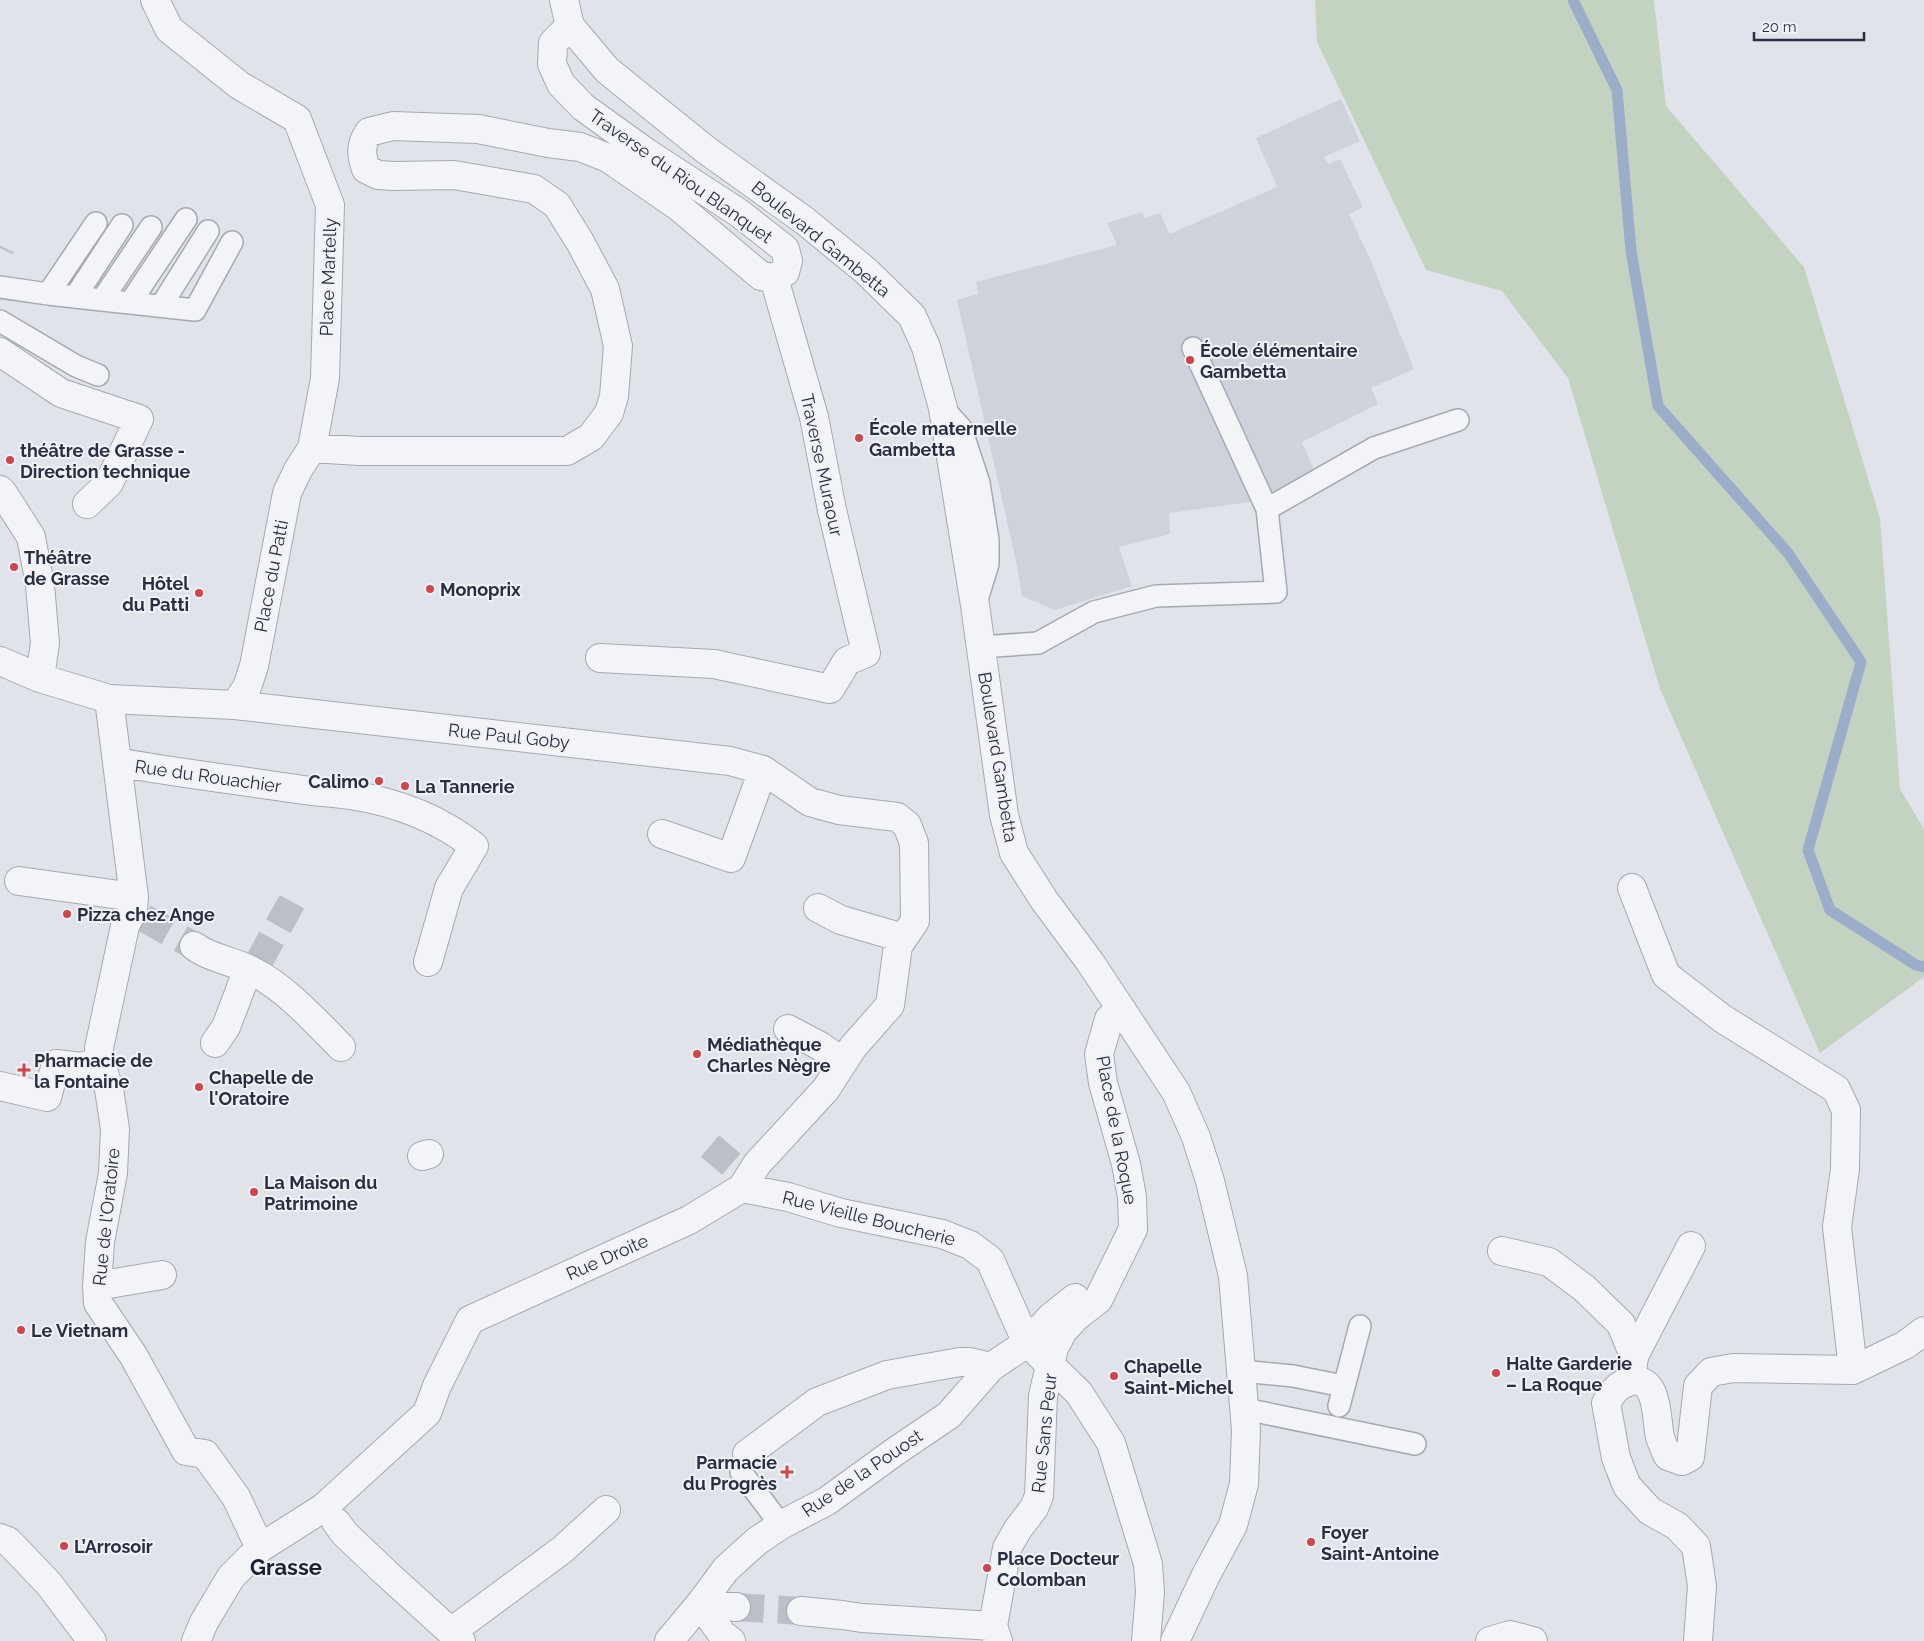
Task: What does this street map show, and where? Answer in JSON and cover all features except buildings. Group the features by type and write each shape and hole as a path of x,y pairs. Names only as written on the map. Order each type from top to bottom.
{"street":[{"name":"Place Martelly","path":"155,0 169,29 238,85 297,119 330,205 325,378 312,448"},
{"path":"564,0 570,26"},
{"name":"Traverse du Riou Blanquet","path":"312,448 369,451 567,451 591,437 609,413 614,396 618,346 605,290 580,242 557,205 534,190 454,175 378,175 366,169 361,154 363,140 369,132 393,126 478,129 548,143 580,146 608,158 680,207 760,276 774,278 785,272 788,261 785,249 739,213 647,153 583,107 560,84 552,64 553,44 570,26"},
{"name":"Boulevard Gambetta","path":"570,26 607,70 706,150 805,221 866,271 912,316 926,347 943,408 975,605 1004,815 1014,853 1044,900 1090,962 1176,1092 1196,1137 1217,1202 1233,1276 1245,1409 1244,1484 1233,1525 1206,1575 1175,1641"},
{"name":"Traverse Muraour","path":"600,658 714,664 830,689 847,661 866,653 832,510 814,417 774,278"},
{"path":"0,352 61,392 139,419 109,483 87,504"},
{"name":"Place du Patti","path":"235,705 247,687 254,666 287,492 312,448"},
{"path":"0,490 31,537 40,584 45,643 40,678"},
{"name":"Rue Paul Goby","path":"0,661 40,678 109,699 235,705 730,761 763,770 810,802 839,810 897,817"},
{"path":"19,881 137,909 109,699"},
{"name":"Rue du Rouachier","path":"117,762 389,802 421,813 457,833 474,846 449,888 428,962"},
{"path":"662,834 731,858 763,770"},
{"name":"Rue Droite","path":"260,1548 323,1508 427,1413 437,1386 470,1320 689,1220 742,1178 826,1089 853,1047 890,1005 898,946 915,921 914,843 908,825 897,817"},
{"path":"1632,888 1666,975 1723,1020 1836,1089 1846,1110 1845,1168 1837,1227 1853,1370"},
{"path":"818,908 841,920 903,938"},
{"name":"Rue de l'Oratoire","path":"137,909 125,926 99,1048 100,1061 109,1089 115,1129 112,1174 92,1298 134,1355 186,1451 205,1454 236,1497 260,1548"},
{"path":"194,946 202,952 253,968 282,991 341,1047"},
{"path":"215,1043 226,1028 253,968"},
{"name":"Place de la Roque","path":"1122,1010 1109,1020 1099,1054 1104,1083 1126,1164 1132,1197 1133,1229"},
{"path":"788,1029 820,1046 843,1062"},
{"path":"0,1086 47,1097 56,1064 82,1067 100,1061"},
{"name":"Rue Vieille Boucherie","path":"742,1178 788,1197 841,1213 942,1234 970,1245 990,1260 1027,1343"},
{"name":"Rue Sans Peur","path":"995,1633 1007,1548 1018,1529 1034,1508 1039,1496 1043,1396 1054,1348 1063,1331 1076,1317 1098,1300 1133,1229"},
{"path":"1691,1246 1633,1369 1616,1387 1606,1404 1616,1458 1627,1486 1650,1512 1677,1526 1696,1546 1702,1586 1698,1641"},
{"path":"1502,1251 1549,1262 1584,1288 1621,1324 1633,1369 1648,1386 1654,1399 1661,1439 1668,1456 1682,1460 1690,1457 1698,1386 1711,1372 1733,1368 1853,1370 1905,1345 1924,1331"},
{"name":"Rue de la Pouost","path":"669,1641 700,1604 726,1568 757,1541 781,1525 827,1501 893,1452 949,1414 991,1367 1027,1343 1051,1317 1114,1268"},
{"path":"92,1298 162,1275"},
{"path":"1027,1343 1078,1393 1111,1443 1148,1564 1150,1592 1146,1641"},
{"path":"744,1463 817,1402 887,1375 960,1362 970,1362 991,1367"},
{"path":"336,1522 344,1534 456,1636 562,1550 606,1510"},
{"path":"0,1538 8,1541 49,1584 92,1641"},
{"path":"196,1641 204,1622 231,1577 260,1548"},
{"path":"700,1604 736,1607"},
{"path":"700,1604 722,1634 731,1641"},
{"path":"801,1612 842,1614 862,1618 995,1633"},
{"path":"1490,1641 1510,1635 1533,1641"}],"lane":[{"path":"130,303 186,219"},
{"path":"48,294 96,223"},
{"path":"75,298 122,225"},
{"path":"102,300 151,227"},
{"path":"161,306 208,231"},
{"path":"0,287 75,298 195,310 232,242"},
{"path":"0,321 76,366 98,375"},
{"path":"980,647 1038,643 1094,612 1156,596 1276,592 1267,509 1193,348"},
{"path":"1267,509 1374,448 1458,420"},
{"path":"1242,1371 1293,1376 1341,1396 1360,1326"},
{"path":"1245,1409 1415,1444"},
{"path":"744,1463 781,1525"}],"shaded area":[{"name":"École élémentaire Gambetta","path":"1341,99 1360,141 1324,157 1328,164 1340,159 1363,207 1349,214 1371,261 1414,369 1371,388 1378,404 1302,442 1315,472 1257,501 1169,513 1170,534 1119,547 1132,586 1055,610 1022,596 1016,561 957,300 978,294 976,282 1117,245 1107,223 1142,212 1145,218 1160,213 1169,233 1172,233 1277,187 1256,138"}],"green space":[{"path":"1315,0 1654,0 1666,106 1804,267 1880,518 1900,789 1924,829 1924,977 1820,1053 1660,689 1568,378 1502,291 1426,270 1317,42"}],"waterway":[{"path":"1573,0 1617,90 1631,251 1658,406 1788,553 1861,662 1808,850 1830,910 1916,965 1924,967"}],"tunnel":[{"path":"258,963 293,900"},
{"path":"144,918 194,946"},
{"path":"710,1146 738,1170"},
{"path":"736,1607 801,1611"}],"place":[{"name":"École élémentaire Gambetta","path":"1190,360"},
{"name":"École maternelle Gambetta","path":"859,438"},
{"name":"théâtre de Grasse - Direction technique","path":"10,460"},
{"name":"Théâtre de Grasse","path":"14,567"},
{"name":"Monoprix","path":"430,589"},
{"name":"Hôtel du Patti","path":"199,593"},
{"name":"Calimo","path":"379,781"},
{"name":"La Tannerie","path":"405,786"},
{"name":"Pizza chez Ange","path":"67,914"},
{"name":"Médiathèque Charles Nègre","path":"697,1054"},
{"name":"Pharmacie de la Fontaine","path":"24,1070"},
{"name":"Chapelle de l'Oratoire","path":"199,1087"},
{"name":"La Maison du Patrimoine","path":"254,1192"},
{"name":"Le Vietnam","path":"21,1330"},
{"name":"Halte Garderie – La Roque","path":"1496,1373"},
{"name":"Chapelle Saint-Michel","path":"1114,1376"},
{"name":"Parmacie du Progrès","path":"787,1472"},
{"name":"Foyer Saint-Antoine","path":"1311,1542"},
{"name":"L’Arrosoir","path":"64,1546"},
{"name":"Place Docteur Colomban","path":"987,1568"}],"district":[{"name":"Grasse","path":"286,1567"}]}
